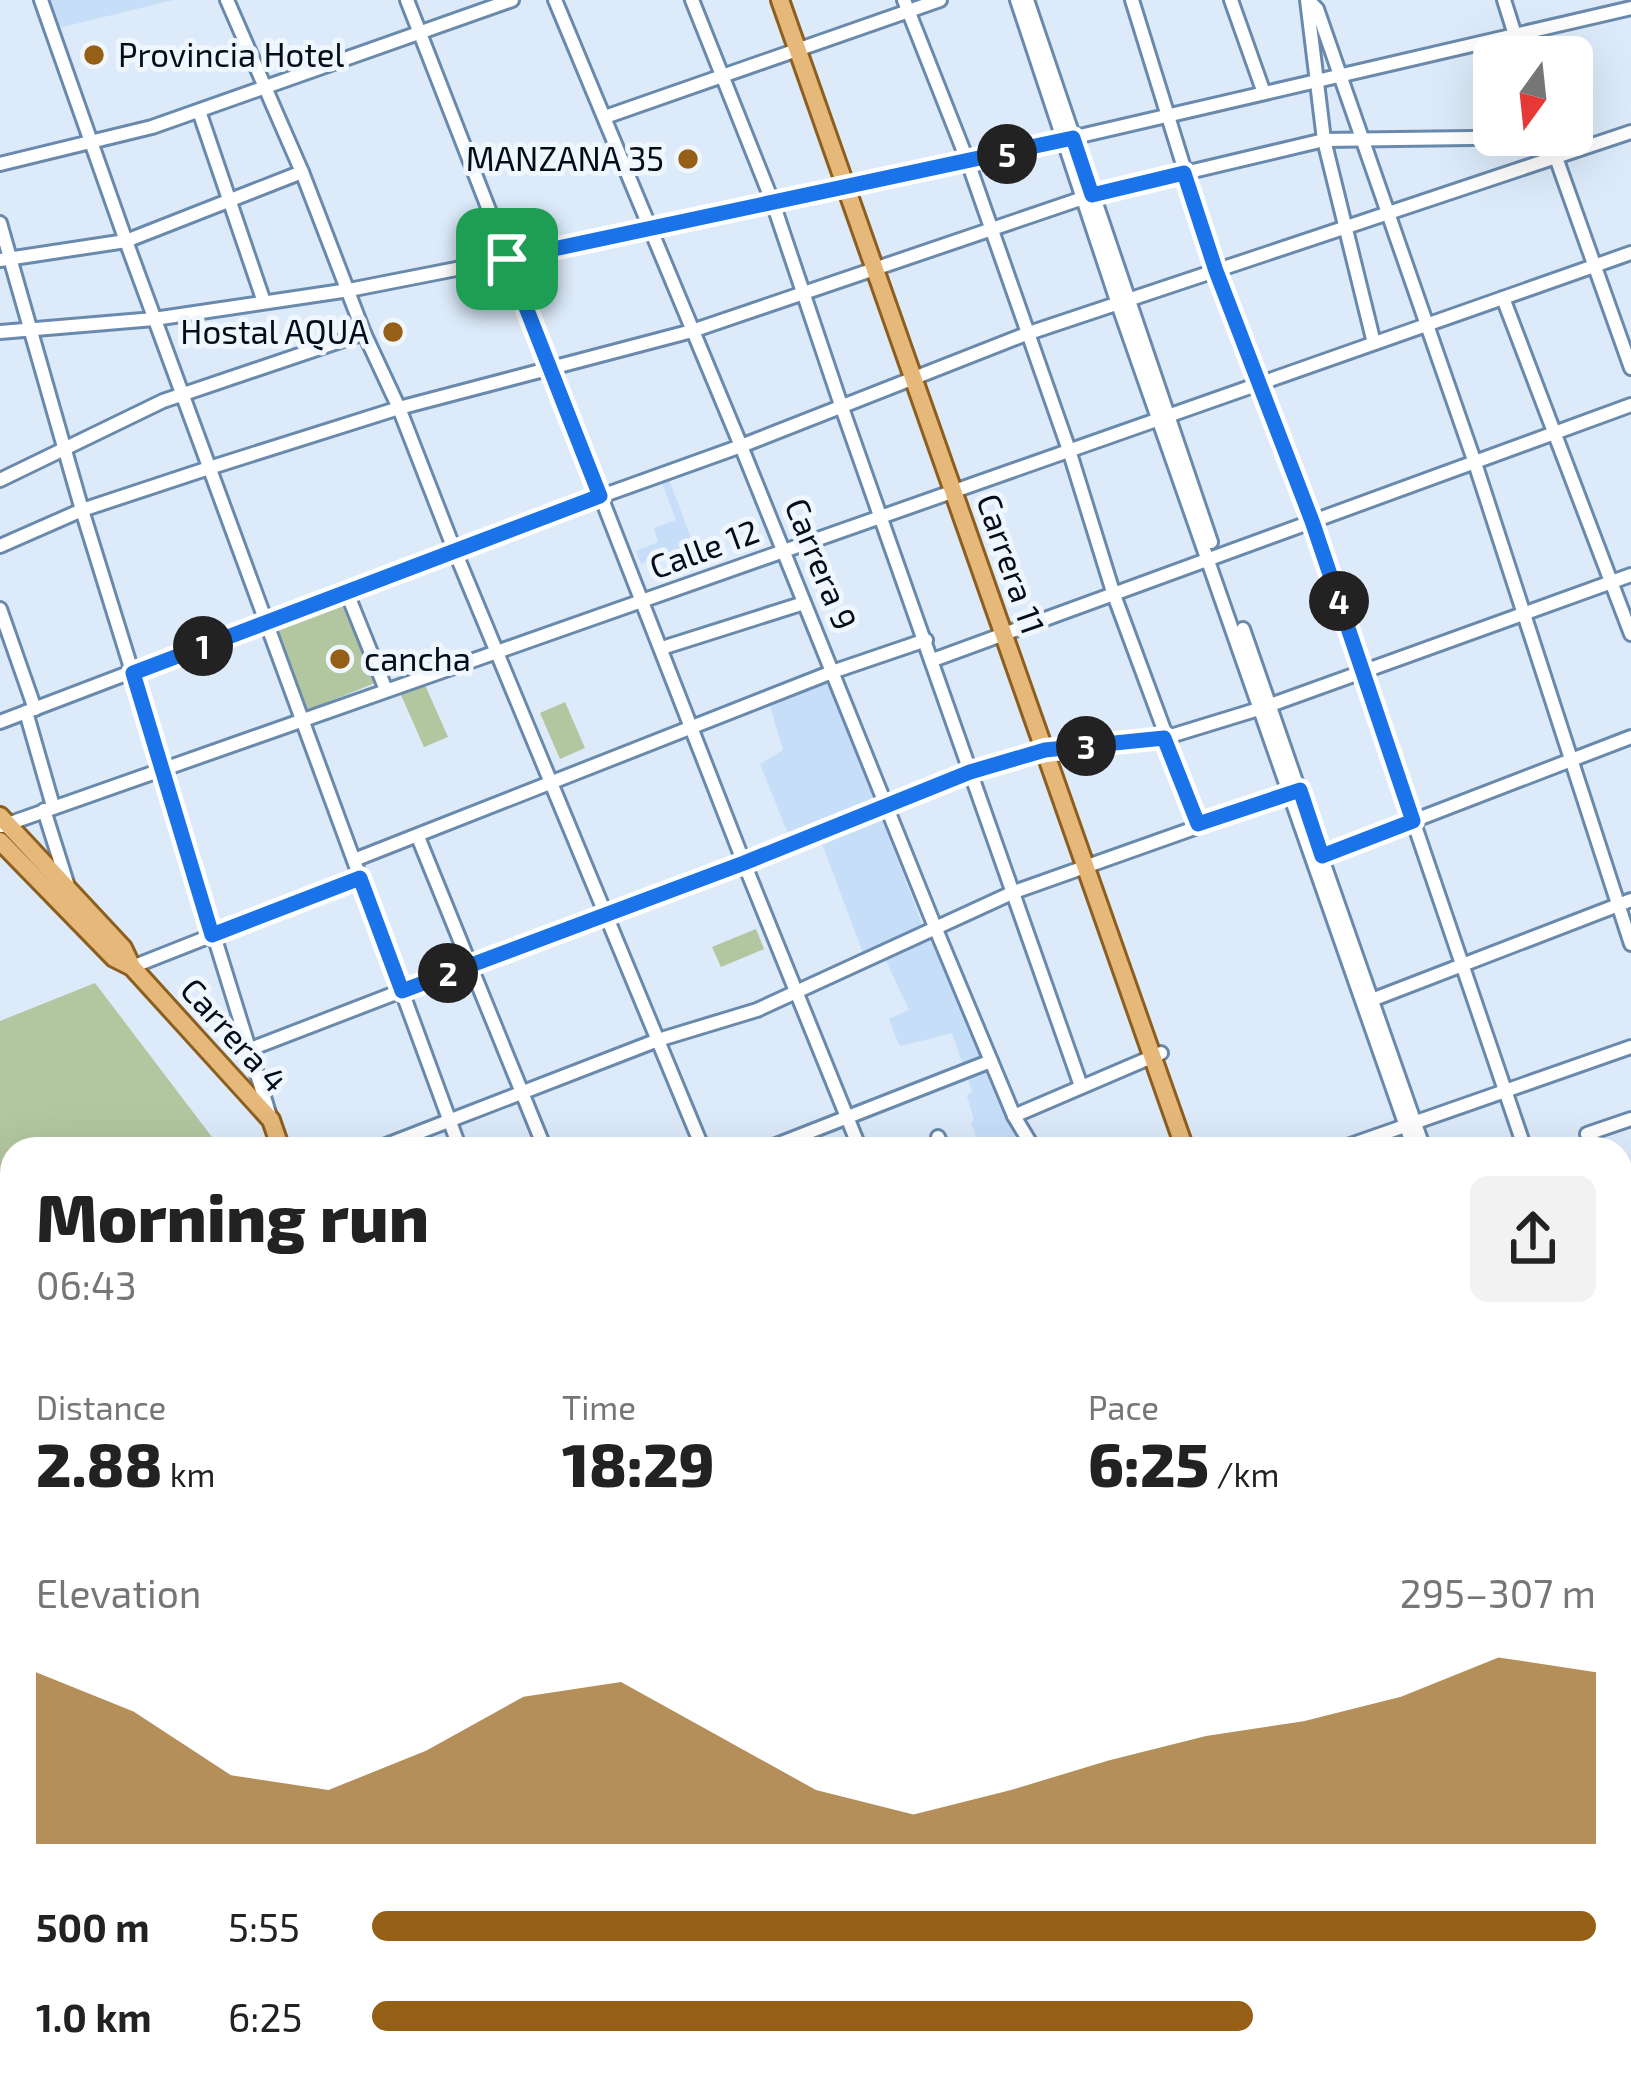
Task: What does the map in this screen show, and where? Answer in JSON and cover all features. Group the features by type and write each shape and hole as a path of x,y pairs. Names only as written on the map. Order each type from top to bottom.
{"main road":[{"name":"Carrera 11","path":"780,0 801,46 1157,1055 1190,1137"},
{"name":"Carrera 11","path":"791,0 801,46"},
{"name":"Carrera 4","path":"1,827 123,949 132,967 271,1120 277,1137"},
{"name":"Carrera 4","path":"1,827 114,958 132,967"},
{"name":"Carrera 11","path":"1157,1055 1181,1137"}],"street":[{"path":"41,0 456,1137"},
{"path":"227,0 698,1137"},
{"path":"407,0 855,1137"},
{"path":"0,164 199,111 512,0"},
{"name":"Carrera 9","path":"555,0 934,927 1027,1137"},
{"path":"692,0 805,291 1081,1086"},
{"path":"604,117 906,6 940,0"},
{"path":"1017,0 1069,139"},
{"path":"1027,0 1123,302 1418,1137"},
{"path":"1132,0 1216,271 1312,521 1521,1137"},
{"path":"1231,0 1264,93"},
{"path":"1504,0 1515,36"},
{"path":"1374,343 1324,140 1306,3 1316,6 1428,324 1572,759 1625,902 1631,944"},
{"path":"906,6 968,162 1069,450 1114,596 1198,824"},
{"path":"1519,36 1631,8"},
{"path":"0,332 154,319 350,290 968,162 1473,46"},
{"path":"199,111 264,302"},
{"path":"1593,144 1631,132"},
{"path":"0,546 82,510 209,468 399,407 692,331 1088,196 1324,140 1473,137"},
{"path":"0,722 454,549 741,446 1026,334 1556,156 1592,267 1624,327 1631,368"},
{"path":"6,258 126,241 302,172"},
{"path":"0,223 6,258 82,510 271,1120"},
{"name":"Calle 12","path":"1,827 1631,253"},
{"path":"1503,298 1631,634"},
{"path":"0,480 66,451 120,419 364,333"},
{"path":"933,660 1631,404"},
{"path":"248,1050 744,863 970,772 1050,750 1164,738 1631,575"},
{"path":"347,592 386,690"},
{"path":"662,649 804,603"},
{"path":"0,609 30,711 71,896"},
{"path":"354,860 832,672 926,640"},
{"path":"1322,856 1631,737"},
{"path":"408,1137 658,1040 757,1010 1014,892 1296,792"},
{"path":"1296,792 1322,856 1368,1001"},
{"path":"418,837 540,1137"},
{"path":"132,967 360,878"},
{"path":"1368,1001 1625,902"},
{"path":"1374,1137 1631,1047"},
{"path":"1014,1116 1157,1055"},
{"path":"796,1137 991,1061"},
{"path":"1587,1134 1631,1119"},
{"path":"1411,1124 1413,1137"}],"shaded area":[{"path":"45,0 173,0 55,29"},
{"path":"668,477 693,543 641,564 636,551 658,542 654,528 676,520 661,480"},
{"path":"826,681 877,801 788,834 760,764 783,750 769,703"},
{"path":"881,816 922,924 863,953 821,841"},
{"path":"935,927 1026,1137 976,1137 967,1096 972,1091 952,1033 898,1043 889,1019 909,1010 882,952"}],"green space":[{"path":"343,598 375,683 306,711 275,627"},
{"path":"425,685 448,737 424,747 401,695"},
{"path":"565,702 585,748 560,759 540,713"},
{"path":"756,929 764,949 721,967 712,947"},
{"path":"95,983 212,1137 0,1137 0,1021"}],"place":[{"name":"Provincia Hotel","path":"94,55"},
{"name":"MANZANA 35","path":"688,159"},
{"name":"Hostal AQUA","path":"393,332"},
{"name":"cancha","path":"340,659"}],"route":[{"path":"1073,138 1092,195 1184,173 1216,271 1312,521 1413,821 1322,856 1300,790 1198,824 1164,738 1045,750 970,772 744,863 402,991 360,878 212,935 133,673 600,496 507,259 1073,138"}]}
